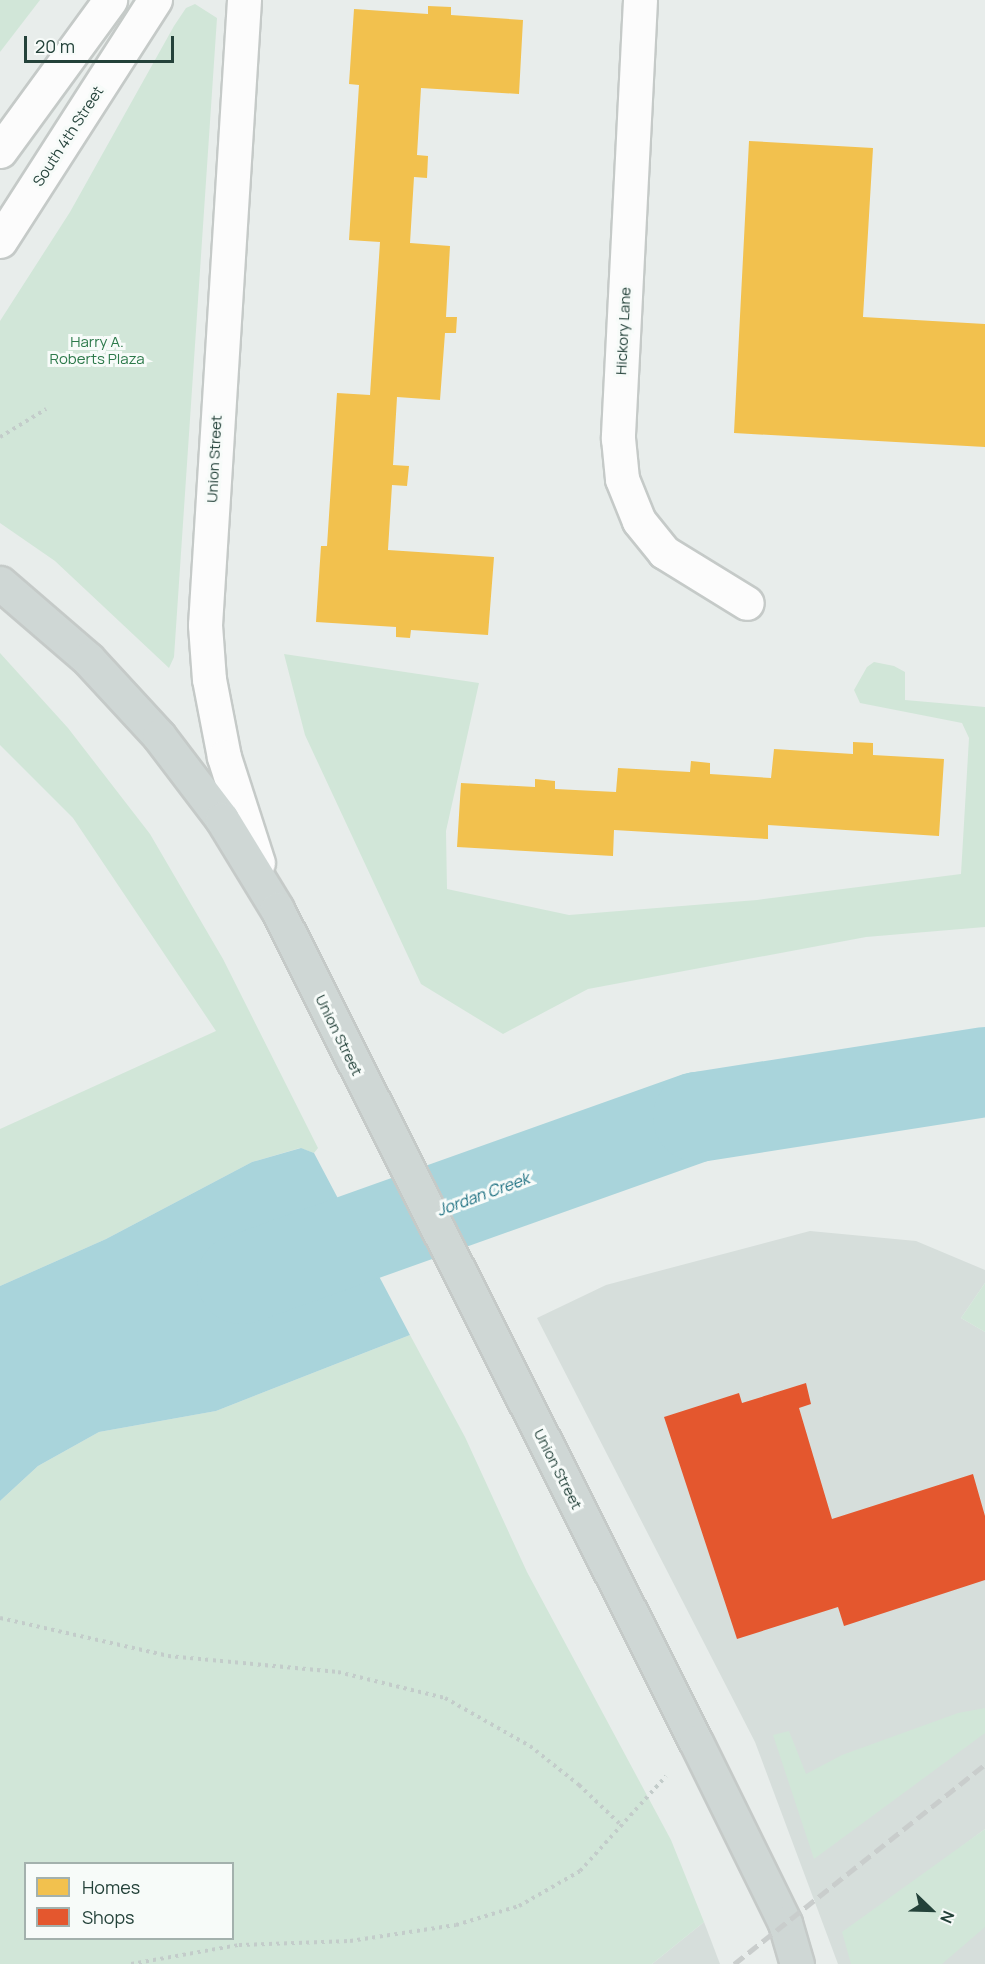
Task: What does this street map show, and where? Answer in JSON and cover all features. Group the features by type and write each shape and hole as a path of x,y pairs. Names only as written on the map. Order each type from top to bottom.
{"main road":[{"name":"Union Street","path":"0,583 88,659 159,736 222,819 277,909 376,1111 696,1742 785,1923 797,1964"}],"street":[{"path":"0,151 110,0"},
{"name":"South 4th Street","path":"0,241 155,0"},
{"name":"Union Street","path":"244,0 205,625 209,679 224,757 246,834 277,909"},
{"name":"Hickory Lane","path":"640,0 618,438 621,478 639,521 664,552 747,603"}],"path":[{"path":"0,437 46,409"},
{"path":"0,1618 168,1656 338,1672 445,1698 530,1746 621,1825"},
{"path":"130,1964 199,1950 350,1941 456,1925 519,1905 580,1871 696,1742"}],"shaded area":[{"path":"810,1231 916,1241 985,1270 985,1283 961,1318 985,1332 985,1829 928,1872 985,1892 985,1964 838,1964 755,1742 537,1318 606,1285"},
{"path":"704,1922 720,1964 652,1964"}],"green space":[{"path":"0,0 40,0 0,52"},
{"name":"Harry A. Roberts Plaza","path":"195,4 217,18 174,657 169,668 55,561 0,523 0,321 70,212 174,26 186,8"},
{"path":"0,653 68,728 150,834 223,959 318,1148 314,1153 300,1148 252,1162 106,1239 0,1286 0,1129 216,1031 73,818 0,745"},
{"path":"284,654 479,683 446,831 447,889 569,915 757,900 961,874 969,738 962,723 860,703 854,690 867,667 874,662 894,666 905,672 905,700 985,707 985,927 866,937 588,989 503,1034 421,984 305,735"},
{"path":"985,1283 985,1332 961,1318"},
{"path":"410,1335 465,1437 527,1572 671,1840 704,1922 652,1964 0,1964 0,1501 38,1466 99,1432 216,1411"},
{"path":"985,1708 985,1733 814,1859 773,1735 789,1731 806,1774 842,1755 958,1713"},
{"path":"985,1829 985,1927 942,1964 851,1964 842,1932"}],"water":[{"path":"301,1148 314,1153 410,1335 216,1411 99,1432 38,1466 0,1501 0,1286 106,1239 252,1162"}],"building: Homes":[{"path":"428,6 451,7 451,15 523,20 519,94 421,88 417,155 428,156 427,178 414,177 410,243 450,246 446,317 457,317 456,333 445,333 440,400 397,397 393,465 409,466 407,486 392,485 388,550 494,557 488,635 411,630 410,638 396,637 396,627 316,622 321,546 327,546 337,393 370,395 380,242 349,240 359,85 349,84 354,9 428,14"},
{"path":"749,141 873,148 863,317 985,324 985,447 734,433"},
{"path":"853,742 873,743 873,755 944,759 939,836 768,825 768,839 614,830 613,856 457,847 461,783 535,787 535,779 555,781 555,789 616,792 618,768 690,772 691,761 710,763 710,774 771,778 774,749 853,754"}],"building: Shops":[{"path":"806,1383 811,1404 799,1408 832,1519 973,1474 985,1516 985,1580 844,1626 838,1607 737,1639 664,1417 739,1393 742,1403"}],"waterway":[{"name":"Jordan Creek","path":"242,1279 698,1117 985,1072"}],"railway":[{"path":"734,1964 985,1764"}]}
